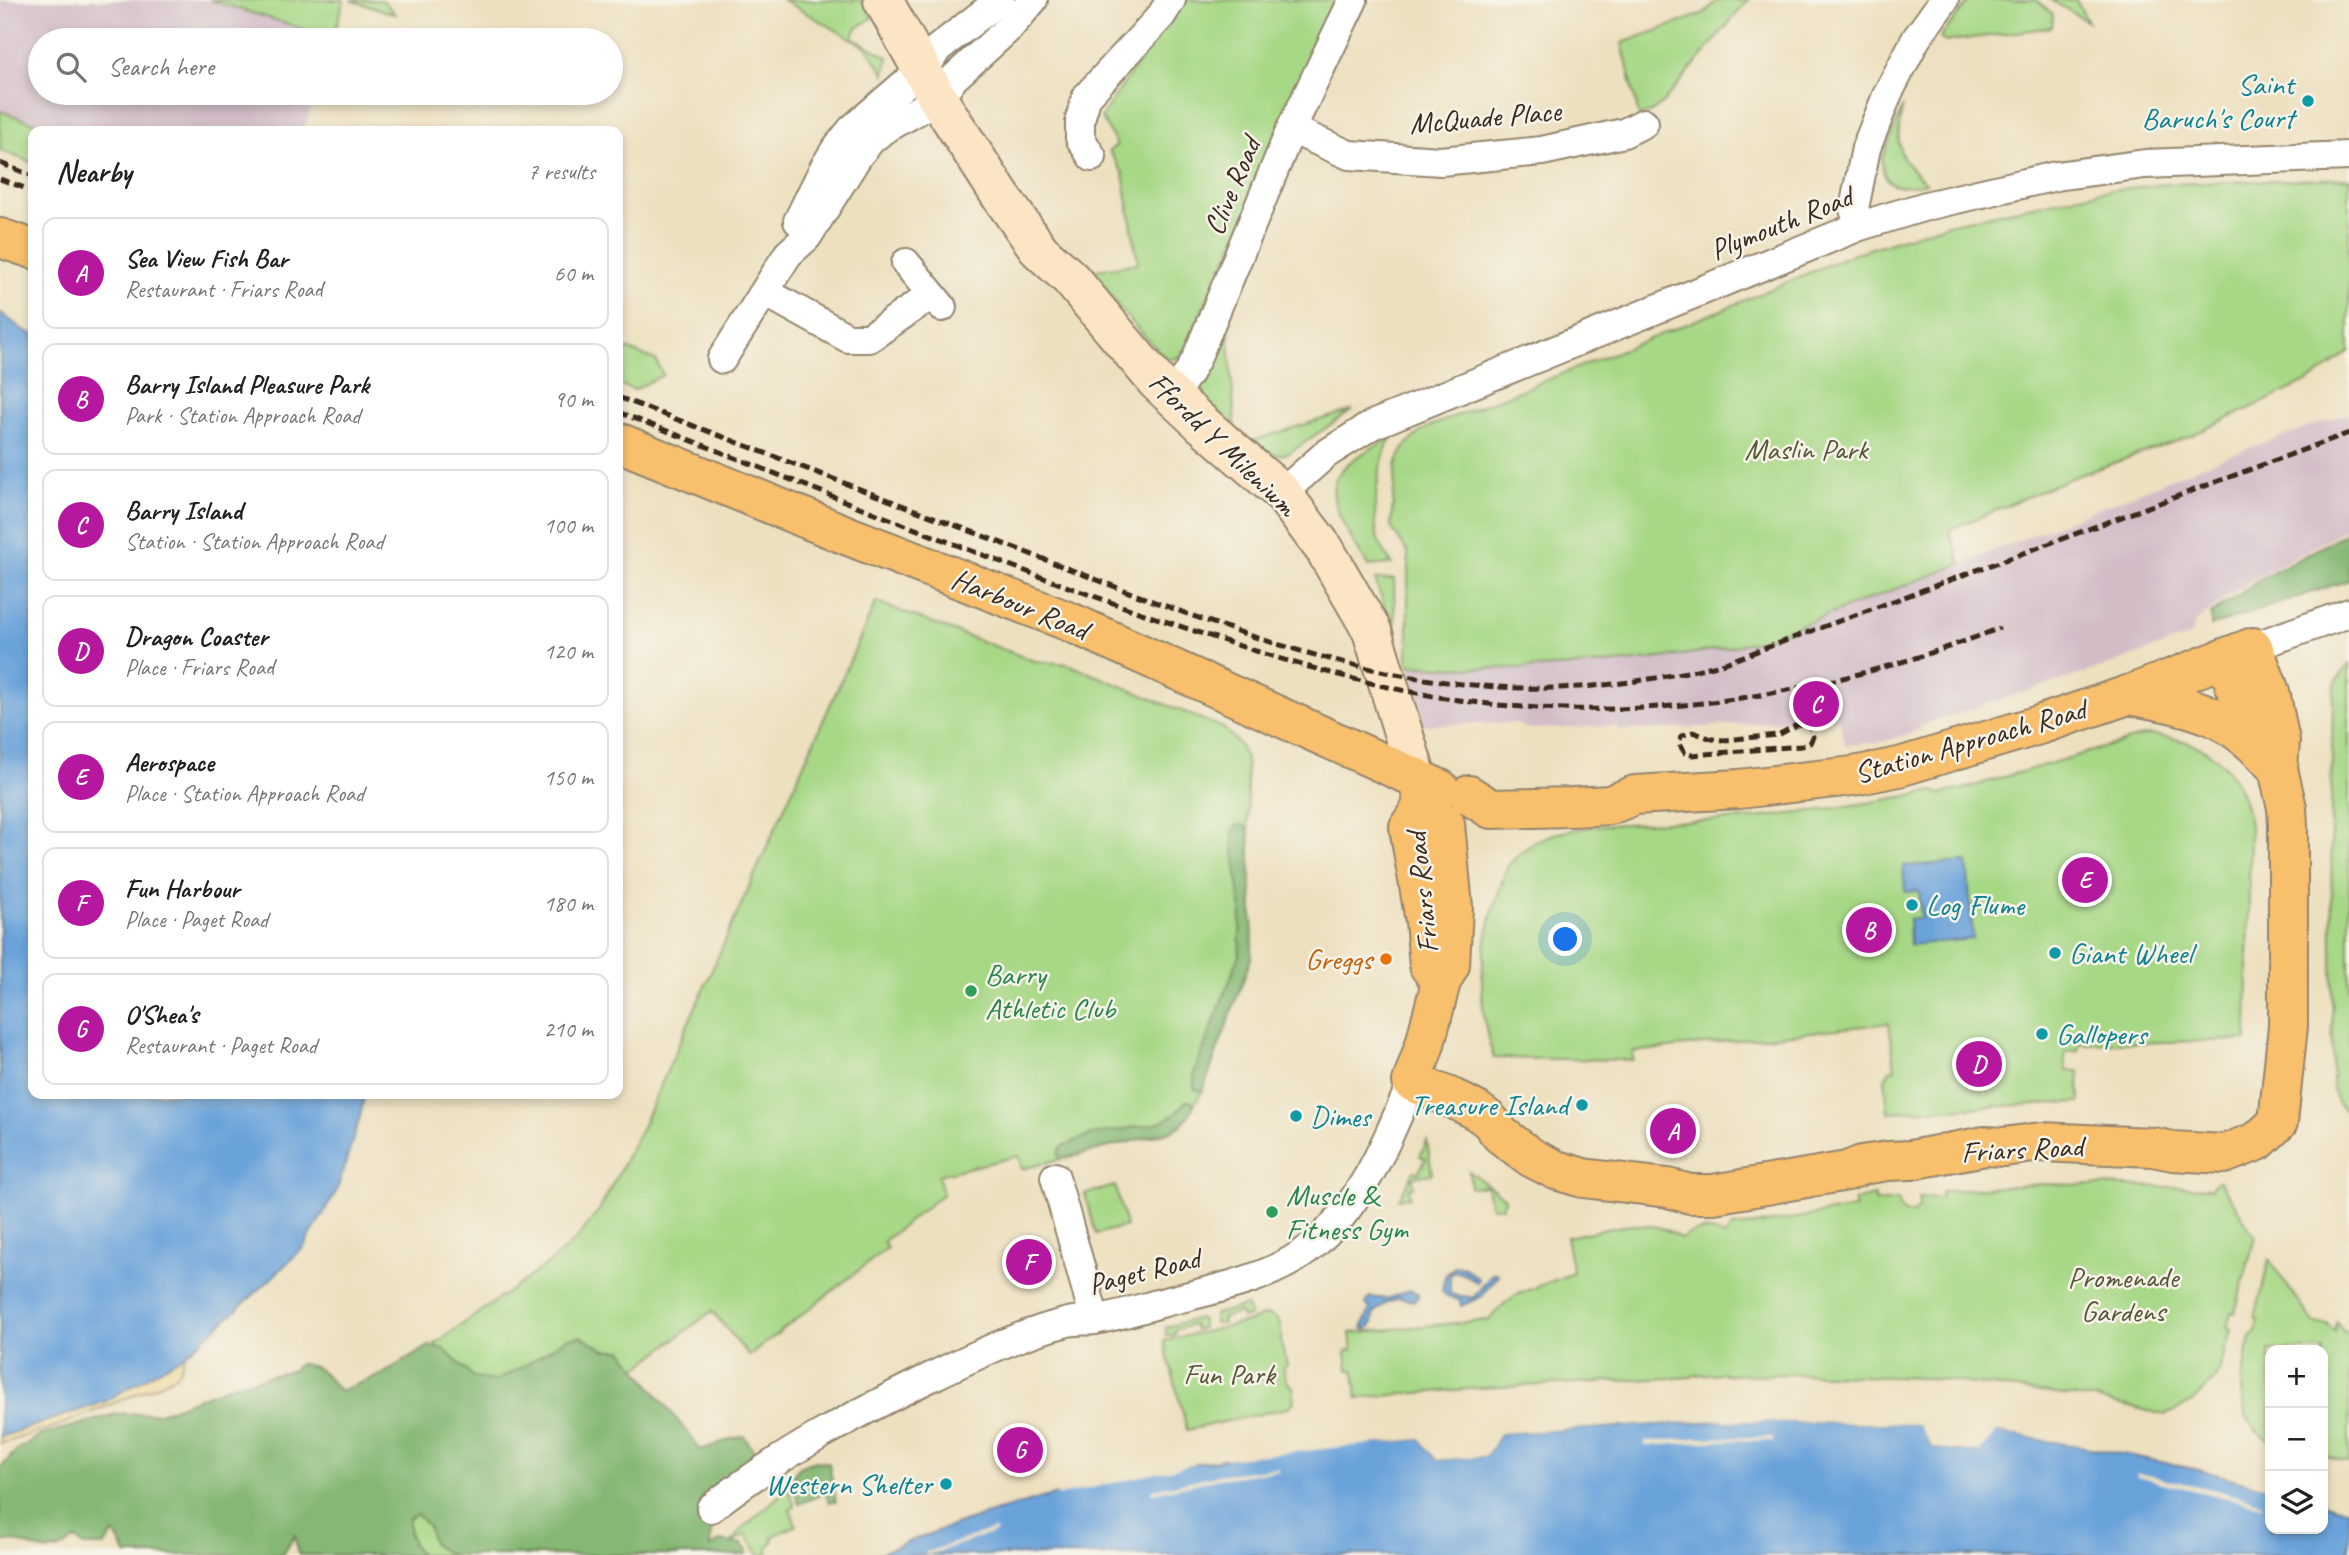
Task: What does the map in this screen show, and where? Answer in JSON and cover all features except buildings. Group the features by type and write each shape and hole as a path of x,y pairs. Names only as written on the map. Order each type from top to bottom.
{"main road":[{"path":"0,238 28,248"},
{"name":"Harbour Road","path":"623,444 1070,622 1420,791"},
{"name":"Station Approach Road","path":"1420,791 1469,796 1490,783 1536,782 1607,786 1635,796 1739,789 1853,776 1899,767 2039,725 2128,695 2239,652"},
{"name":"Friars Road","path":"1420,791 1445,824 1453,936 1450,965 1441,982 1412,1082 1477,1111 1514,1146 1556,1170 1583,1178 1701,1194 1730,1192 1847,1171 1875,1163 1911,1160 1985,1146 2004,1147 2041,1142 2152,1147 2224,1154 2258,1141 2278,1122 2288,1026 2287,808 2268,758 2280,741 2272,705 2239,652"},
{"path":"2128,695 2186,706 2225,722 2268,758"}],"street":[{"name":"Ffordd Y Mileniwm","path":"883,0 938,74"},
{"name":"Ffordd Y Mileniwm","path":"912,0 938,74 1000,195 1040,251 1070,278 1143,367 1282,493 1325,550 1372,631 1420,791"},
{"path":"722,359 788,254 807,237 858,156 938,74 1000,0"},
{"path":"938,74 1009,28 1033,0"},
{"path":"1092,158 1080,138 1080,119 1087,96 1161,16 1171,0"},
{"name":"Clive Road","path":"1172,396 1196,359 1291,129 1353,0"},
{"path":"1860,226 1854,209 1866,148 1888,93 1916,39 1944,0"},
{"name":"McQuade Place","path":"1291,129 1349,155 1441,160 1542,151 1624,133 1644,123"},
{"name":"Plymouth Road","path":"1282,493 1326,454 1372,425 1860,226 1990,190 2097,170 2144,164 2349,156"},
{"path":"765,292 848,338 869,338 937,302 906,263"},
{"path":"2239,652 2349,613"},
{"name":"Paget Road","path":"711,1508 734,1489 781,1459 894,1395 1003,1345 1069,1322 1095,1320 1196,1294 1253,1276 1293,1259 1343,1216 1396,1121 1412,1082"},
{"path":"1055,1177 1095,1320"}],"shaded area":[{"path":"0,0 210,0 301,28 28,28 28,105 312,105 306,126 44,126 0,111"},
{"path":"2349,413 2349,527 2236,590 2195,623 2191,635 2107,666 1928,723 1909,734 1880,742 1846,745 1838,718 1618,730 1617,726 1529,729 1515,723 1419,725 1408,665 1460,668 1531,667 1694,654 1762,640 1961,564 2235,453"}],"green space":[{"path":"210,0 344,0 336,28 301,28"},
{"path":"350,0 383,0 395,14"},
{"path":"783,0 863,0 872,18 857,28 852,37 888,57 885,74 866,47"},
{"path":"1181,0 1346,0 1181,356 1166,359 1130,321 1092,271 1138,263 1123,173 1109,151 1117,145 1101,117"},
{"path":"1718,0 1748,0 1662,104 1639,116 1622,43 1703,14"},
{"path":"1970,0 2036,0 2053,14 2052,27 1945,42 1940,37"},
{"path":"2051,0 2076,0 2088,22"},
{"path":"1903,106 1899,130 1900,149 1908,165 1926,183 1895,185 1886,177 1883,169 1882,159"},
{"path":"0,111 44,126 28,126 28,161 0,150"},
{"name":"Maslin Park","path":"2349,178 2349,352 2313,379 2188,437 2071,478 1949,530 1961,564 1762,640 1719,649 1586,665 1496,668 1408,665 1408,553 1391,527 1398,460 1407,444 1426,428 1724,309 1853,254 1948,224 2103,191 2167,184"},
{"path":"1219,323 1228,326 1235,425 1203,398 1200,386 1194,385"},
{"path":"623,348 656,360 663,375 634,390 623,386"},
{"path":"1352,410 1289,453 1274,454 1254,440"},
{"path":"1392,437 1380,472 1375,515 1378,539 1392,564 1368,566 1342,521 1334,496 1334,485 1338,475 1349,463"},
{"path":"2349,532 2349,580 2211,626 2211,614 2261,579"},
{"path":"1394,579 1395,637 1375,580"},
{"name":"Barry Athletic Club","path":"876,602 1034,661 1068,664 1223,728 1239,744 1246,759 1251,958 1203,1090 1181,1126 1168,1132 1022,1169 1018,1156 938,1175 943,1194 883,1242 887,1248 749,1356 712,1311 612,1387 486,1408 435,1344 549,1263 576,1240 600,1209 643,1125"},
{"path":"2349,664 2349,1115 2337,1102 2333,1090 2331,814 2333,696 2336,682"},
{"path":"2147,735 2187,742 2218,760 2239,787 2245,805 2250,826 2247,1040 2079,1044 2078,1051 2065,1052 2066,1071 2079,1071 2080,1102 1888,1112 1885,1078 1890,1070 1895,1069 1889,1023 1633,1052 1633,1060 1494,1058 1482,996 1484,953 1493,911 1507,869 1531,844 1549,836 1602,826 1745,819 1934,791 1940,794"},
{"path":"1237,825 1243,825 1249,830 1253,938 1251,958 1203,1090 1198,1091 1194,1088 1194,1073 1239,956 1241,909 1233,842 1233,830"},
{"path":"1186,1101 1194,1105 1189,1114 1181,1125 1168,1132 1061,1159 1058,1154 1062,1146 1091,1135 1159,1123 1174,1115"},
{"path":"1427,1141 1432,1174 1412,1177 1414,1187 1409,1188 1410,1197 1399,1199 1414,1171 1418,1173 1426,1159 1420,1156"},
{"path":"1469,1171 1504,1197 1502,1207 1492,1207 1487,1186 1471,1188"},
{"name":"Promenade Gardens","path":"2220,1181 2255,1237 2235,1313 2231,1312 2227,1327 2231,1329 2220,1369 2214,1380 2192,1402 2166,1415 2095,1399 1927,1378 1793,1374 1723,1373 1357,1398 1354,1370 1348,1370 1346,1351 1352,1350 1350,1333 1489,1320 1516,1295 1573,1273 1566,1237 1640,1225 1655,1226 1681,1239 1702,1230 1725,1236 1732,1227 1855,1208 1855,1200 1875,1196 1875,1202 1898,1200 1899,1208 1905,1213 1914,1213 1919,1207 1919,1198 1941,1197 1942,1191 2043,1184 2211,1188"},
{"path":"1115,1186 1126,1226 1096,1234 1085,1194"},
{"path":"2269,1260 2314,1323 2327,1324 2335,1332 2337,1321 2344,1333 2349,1330 2349,1463 2328,1457 2328,1345 2265,1345 2265,1437 2257,1432 2249,1420 2242,1393 2245,1362 2258,1319 2255,1318"},
{"path":"1247,1306 1250,1316 1242,1318 1240,1313 1222,1318 1223,1323 1215,1323 1214,1314"},
{"name":"Fun Park","path":"1265,1315 1274,1317 1279,1323 1287,1365 1283,1367 1287,1382 1293,1387 1294,1402 1287,1408 1187,1430 1164,1341 1251,1321"},
{"path":"1199,1318 1202,1320 1202,1328 1195,1330 1193,1325 1175,1330 1175,1335 1166,1335 1166,1327"},
{"path":"581,1336 605,1350 622,1350 701,1450 744,1436 762,1463 712,1516 710,1548 720,1541 742,1544 747,1551 746,1555 450,1555 433,1544 429,1528 417,1514 409,1519 409,1529 413,1543 421,1555 300,1555 295,1535 283,1555 127,1555 114,1533 104,1546 83,1546 76,1539 64,1547 49,1551 14,1541 0,1542 0,1468 18,1449 41,1435 117,1414 160,1413 230,1386 293,1370 299,1364 318,1369 339,1391 381,1375 429,1346 444,1349 473,1377 495,1381 567,1338"},
{"path":"808,1463 829,1463 836,1502 829,1502 825,1493 799,1504 793,1482 796,1471"},
{"path":"788,1488 795,1507 790,1509 796,1525 772,1537 768,1555 758,1554 746,1534 732,1542 743,1528"},
{"path":"417,1513 429,1528 433,1544 450,1555 421,1555 411,1538 409,1524 409,1519"}],"sand":[{"path":"185,1355 177,1375 156,1386 60,1425 0,1444 0,1372 36,1377"}],"water":[{"path":"0,312 28,332 28,1099 364,1099 337,1190 303,1248 259,1290 185,1355 104,1402 0,1437"},
{"path":"1967,862 1973,939 1910,945 1909,919 1921,918 1919,891 1905,892 1903,866"},
{"path":"1455,1266 1465,1268 1479,1279 1477,1283 1455,1271 1450,1275 1450,1294 1453,1295 1473,1298 1492,1274 1497,1273 1498,1276 1481,1297 1461,1306 1460,1300 1448,1297 1442,1291 1445,1276"},
{"path":"1410,1290 1418,1294 1414,1301 1398,1298 1386,1303 1374,1313 1373,1323 1367,1329 1362,1328 1370,1310 1366,1303 1370,1297 1387,1299"},
{"path":"1724,1421 1919,1424 1932,1448 1978,1452 1996,1432 2168,1463 2265,1487 2265,1534 2328,1534 2328,1505 2349,1511 2349,1555 875,1555 958,1524 1046,1497 1180,1466 1297,1450 1420,1439 1437,1460 1486,1456 1500,1433"}],"pier":[{"path":"1724,1417 1919,1421 1934,1445 1977,1449 1997,1428 2190,1463 2189,1467 2110,1450 1997,1432 1979,1452 1932,1448 1918,1424 1724,1421"},
{"path":"1692,1419 1692,1422 1500,1433 1486,1456 1437,1460 1420,1439 1226,1459 1225,1455 1421,1435 1439,1456 1483,1453 1499,1430"},
{"path":"1773,1437 1773,1441 1732,1440 1645,1446 1645,1442 1693,1438"},
{"path":"1194,1460 1195,1464 1057,1496 1056,1492"},
{"path":"1278,1468 1278,1471 1217,1479 1152,1493 1151,1490 1217,1475"},
{"path":"2220,1470 2265,1484 2265,1487 2219,1474"},
{"path":"2137,1473 2216,1490 2262,1503 2262,1506 2137,1477"},
{"path":"995,1529 996,1532 928,1555 924,1553"}],"railway":[{"path":"0,163 28,174"},
{"path":"0,179 28,189"},
{"path":"623,399 1142,597 1267,641 1393,673 1458,683 1523,688 1625,683 1725,663 2349,433"},
{"path":"623,414 955,544 1159,619 1332,673 1421,694 1465,701 1573,709 1698,704 1760,695 1881,668 2000,628"},
{"path":"1805,723 1810,726 1813,737 1810,743 1802,746 1692,755 1685,753 1679,744 1681,736 1693,732 1724,740 1778,735 1805,723"}],"place":[{"name":"Saint Baruch's Court","path":"2308,101"},
{"name":"Barry Island","path":"1816,704"},
{"name":"Aerospace","path":"2085,880"},
{"name":"Log Flume","path":"1912,905"},
{"name":"Barry Island Pleasure Park","path":"1869,930"},
{"name":"Giant Wheel","path":"2055,953"},
{"name":"Greggs","path":"1386,959"},
{"name":"Barry Athletic Club","path":"971,991"},
{"name":"Gallopers","path":"2042,1034"},
{"name":"Dragon Coaster","path":"1979,1064"},
{"name":"Treasure Island","path":"1582,1105"},
{"name":"Dimes","path":"1296,1116"},
{"name":"Sea View Fish Bar","path":"1673,1131"},
{"name":"Muscle & Fitness Gym","path":"1272,1212"},
{"name":"Fun Harbour","path":"1029,1262"},
{"name":"O'Shea's","path":"1020,1450"},
{"name":"Western Shelter","path":"946,1484"}]}
